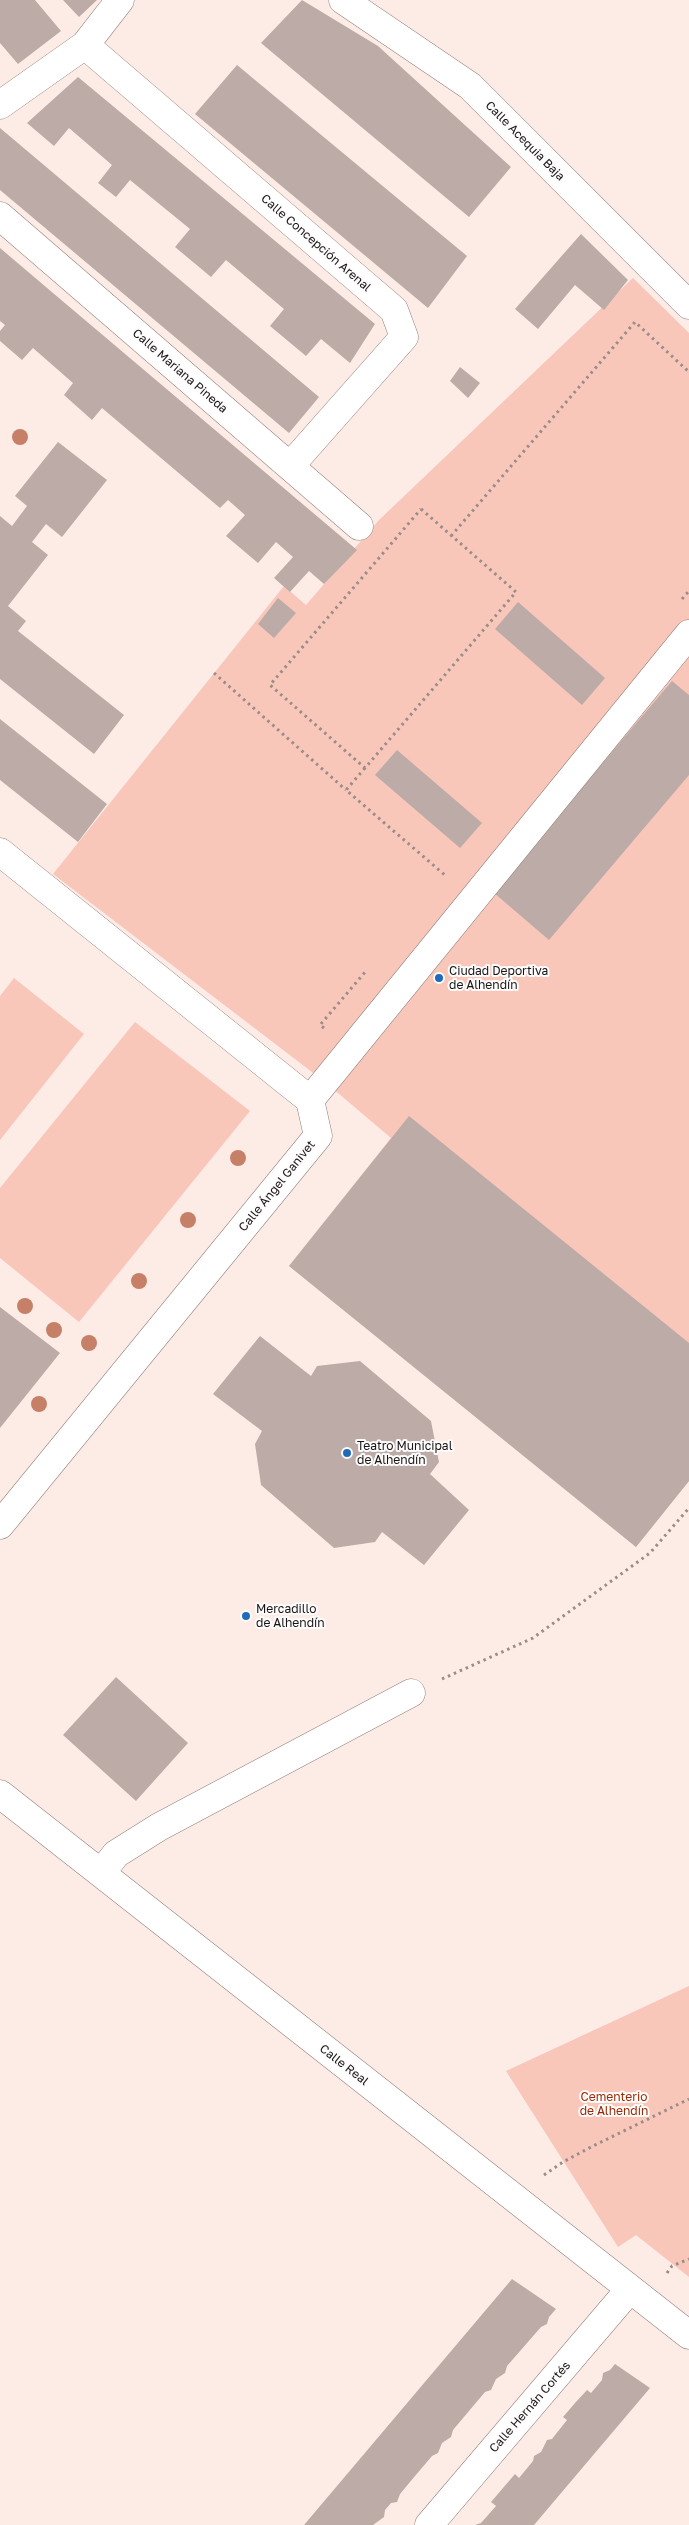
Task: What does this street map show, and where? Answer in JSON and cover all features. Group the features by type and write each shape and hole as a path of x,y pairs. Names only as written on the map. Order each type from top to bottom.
{"street":[{"path":"5,93 85,45 120,0"},
{"name":"Calle Acequia Baja","path":"343,0 470,86 689,304"},
{"name":"Calle Concepción Arenal","path":"85,45 394,310 404,337 290,466"},
{"name":"Calle Mariana Pineda","path":"0,216 359,526"},
{"path":"0,852 310,1100 689,634"},
{"name":"Calle Ángel Ganivet","path":"0,1525 318,1136 310,1100"},
{"path":"101,1873 116,1854 159,1827 411,1693"},
{"name":"Calle Real","path":"0,1794 689,2335"},
{"name":"Calle Hernán Cortés","path":"429,2525 630,2289"}],"path":[{"path":"451,536 636,322 689,372"},
{"path":"346,790 365,768 516,592 421,509 270,686 365,768"},
{"path":"214,673 346,790 447,875 440,882"},
{"path":"351,1049 320,1024 371,965"},
{"path":"411,1693 534,1638 650,1553 689,1508"},
{"path":"528,2209 532,2184 563,2162 689,2099"}],"green space":[{"name":"Ciudad Deportiva de Alhendín","path":"633,278 689,333 689,1481 636,1547 289,1266 391,1138 325,1082 53,874 284,586 306,605 379,520"},
{"path":"14,978 84,1034 0,1140 0,996"},
{"path":"135,1022 250,1111 79,1322 0,1258 0,1188"},
{"name":"Cementerio de Alhendín","path":"689,1986 689,2277 636,2235 618,2247 506,2071"}],"building":[{"path":"0,0 35,0 61,31 18,64 0,43"},
{"path":"63,0 97,0 79,17"},
{"path":"302,0 378,46 511,167 469,217 261,43"},
{"path":"237,65 467,256 428,308 195,114"},
{"path":"78,77 375,324 350,363 321,339 306,356 270,326 284,309 226,260 211,277 175,247 190,229 130,180 116,197 98,183 112,165 69,128 54,146 27,123"},
{"path":"0,128 319,397 289,433 0,190"},
{"path":"581,234 628,280 604,310 575,285 538,329 515,309"},
{"path":"0,248 357,550 324,584 309,571 290,592 274,578 293,557 276,542 258,563 226,536 245,515 228,500 220,508 102,408 92,420 64,395 73,383 33,348 22,360 0,341 0,331 5,325 0,321"},
{"path":"460,367 480,383 468,398 450,381"},
{"path":"58,442 107,480 62,537 46,524 32,542 48,555 8,606 26,621 18,631 124,715 94,754 0,679 0,516 12,526 27,506 15,496"},
{"path":"278,598 296,613 274,638 258,624"},
{"path":"518,602 605,678 582,705 495,629"},
{"path":"672,681 689,695 689,775 549,940 493,892"},
{"path":"0,719 107,804 78,842 0,780"},
{"path":"397,750 482,823 460,848 375,775"},
{"path":"409,1116 689,1343 689,1481 636,1547 289,1266"},
{"path":"0,1307 60,1353 0,1428"},
{"path":"260,1336 311,1376 317,1366 360,1361 431,1421 439,1462 430,1474 469,1510 424,1565 382,1532 375,1542 334,1548 261,1485 255,1444 262,1431 213,1394"},
{"path":"116,1677 188,1743 136,1801 63,1735"},
{"path":"512,2279 556,2309 549,2317 547,2324 541,2327 507,2366 505,2373 496,2379 491,2390 485,2392 453,2430 451,2437 442,2443 438,2453 432,2456 415,2476 400,2494 397,2502 391,2503 385,2510 384,2517 373,2525 304,2525"},
{"path":"615,2364 650,2388 534,2525 475,2525 481,2523 496,2506 491,2502 515,2474 519,2478 533,2461 534,2456 541,2452 547,2440 552,2439 567,2420 563,2417 575,2403 587,2390 591,2393 602,2380 603,2373 610,2370"}],"place":[{"name":"Ciudad Deportiva de Alhendín","path":"439,978"},
{"name":"Teatro Municipal de Alhendín","path":"347,1453"},
{"name":"Mercadillo de Alhendín","path":"246,1616"}]}
